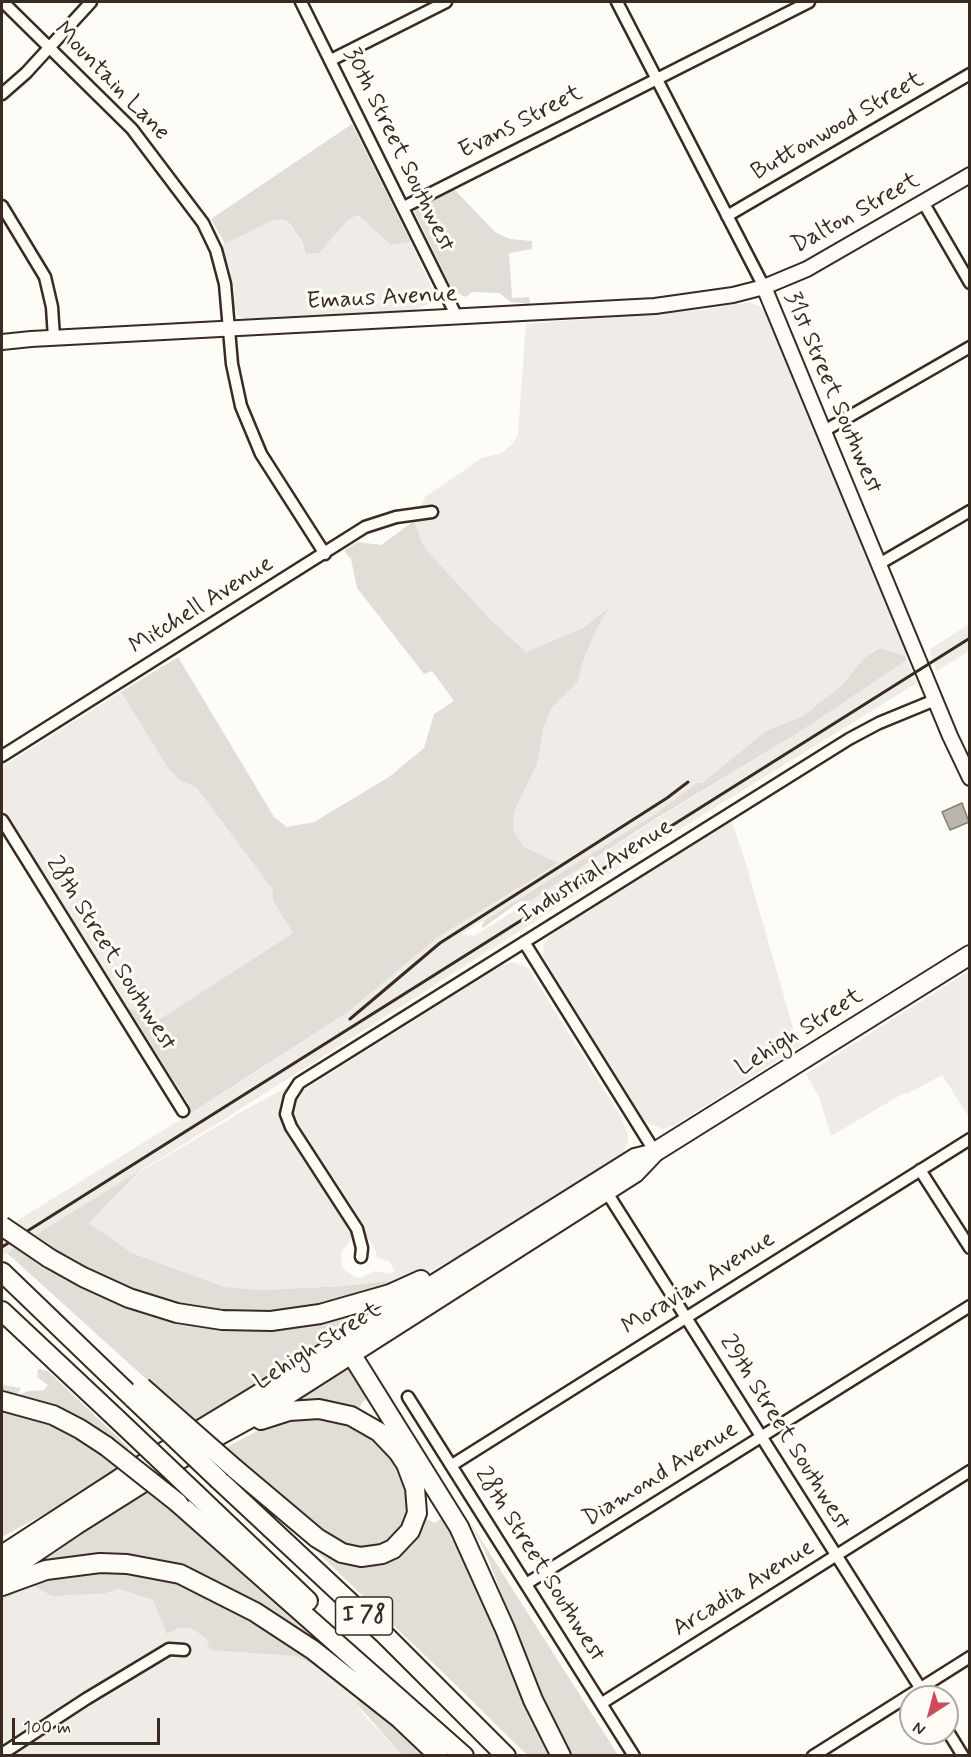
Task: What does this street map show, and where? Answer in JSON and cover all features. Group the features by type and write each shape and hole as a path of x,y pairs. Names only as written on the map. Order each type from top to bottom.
{"highway":[{"name":"Lehigh Street","path":"2,1555 119,1479 347,1347 606,1191 635,1173 655,1152 969,955"},
{"name":"Lehigh Street","path":"2,1575 76,1525 214,1438 256,1415 347,1347 488,1248 634,1158 655,1152"},
{"path":"2,1226 49,1258 111,1291 150,1305 211,1319 271,1321 320,1314 390,1294 488,1248"},
{"path":"10,1280 138,1393 234,1468 317,1538 342,1553 352,1556 371,1556 393,1549 410,1531 417,1513 415,1488 406,1464 379,1432 351,1416 320,1409 289,1411 214,1438"},
{"name":"I 78","path":"2,1311 196,1494 466,1755"},
{"path":"347,1347 459,1527 505,1629 533,1700 561,1755"},
{"name":"I 78","path":"138,1393 219,1480 385,1635 507,1755"},
{"path":"2,1401 53,1416 80,1429 106,1446 178,1503 466,1755"},
{"path":"2,1541 119,1479"},
{"path":"2,1586 46,1570 100,1563 136,1565 180,1574 255,1612 313,1650 399,1718 439,1755"}],"main road":[{"name":"Dalton Street","path":"764,288 807,269 969,175"},
{"name":"Emaus Avenue","path":"2,342 655,306 723,297 764,288"},
{"name":"31st Street Southwest","path":"764,288 969,778"}],"street":[{"name":"Mountain Lane","path":"3,2 132,129 203,223 222,269 229,330"},
{"path":"2,94 26,73 91,2"},
{"name":"30th Street Southwest","path":"301,2 457,317"},
{"path":"331,60 446,2"},
{"name":"31st Street Southwest","path":"617,2 764,288"},
{"name":"Evans Street","path":"404,207 809,2"},
{"name":"Buttonwood Street","path":"727,216 969,74"},
{"path":"923,202 969,284"},
{"path":"2,206 45,277 52,307 54,338"},
{"path":"229,330 235,381 250,431 274,475 325,554"},
{"path":"824,431 969,347"},
{"path":"879,564 969,511"},
{"name":"Mitchell Avenue","path":"2,756 365,527 396,517 432,512"},
{"name":"Industrial Avenue","path":"362,1257 361,1237 357,1229 291,1127 286,1114 290,1097 299,1083 849,739 879,723 935,700"},
{"name":"28th Street Southwest","path":"2,820 183,1111"},
{"path":"524,942 655,1152"},
{"name":"Moravian Avenue","path":"452,1465 969,1139"},
{"path":"920,1170 969,1248"},
{"name":"29th Street Southwest","path":"606,1191 918,1685"},
{"name":"Diamond Avenue","path":"526,1584 969,1306"},
{"name":"28th Street Southwest","path":"408,1396 634,1755"},
{"name":"Arcadia Avenue","path":"602,1703 969,1471"},
{"path":"2,1754 86,1699 169,1649 184,1650"},
{"path":"933,1685 969,1657"},
{"path":"813,1755 899,1707"}],"shaded area":[{"path":"352,124 411,242 391,245 358,215 348,220 319,253 306,254 302,241 290,224 284,220 272,220 225,244 211,219"},
{"path":"453,188 495,232 510,239 532,241 532,249 509,253 512,298 529,297 530,304 511,302 499,293 472,292 466,297 453,291 415,209"},
{"path":"358,215 391,245 411,242 433,291 427,305 413,311 252,320 238,315 234,307 234,289 230,270 221,246 272,219 284,220 289,224 302,242 306,254 319,253 348,220"},
{"path":"749,302 763,308 769,317 909,654 905,656 880,648 864,658 841,686 803,716 766,731 702,783 697,783 655,814 462,934 474,936 652,822 801,731 907,660 917,683 677,831 223,1120 2,1256 2,1230 225,1092 348,1012 437,938 557,863 524,847 513,830 514,812 537,764 544,727 552,707 578,682 583,661 595,632 608,610 583,628 526,652 489,618 424,547 414,521 425,497 482,458 502,453 518,435 526,324 702,310"},
{"path":"414,521 424,547 489,618 526,652 583,628 609,608 595,632 583,661 578,682 552,707 544,727 537,764 514,812 513,830 524,847 558,863 437,938 348,1012 182,1119 188,1103 128,1008 142,1013 151,1025 293,933 273,901 273,890 196,787 181,781 169,770 121,692 178,657 274,817 287,827 314,822 389,777 424,748 434,714 454,701 432,671 424,674 357,588 351,559 344,551 357,542 381,545"},
{"path":"969,624 969,651 937,671 929,650"},
{"path":"880,648 905,656 907,660 801,731 652,821 530,901 520,901 483,928 485,920 655,814 697,783 702,783 766,731 803,716 841,686 864,658"},
{"path":"121,692 169,770 181,781 196,787 273,890 273,901 293,933 150,1026 142,1013 128,1008 2,806 2,767"},
{"path":"962,803 969,822 950,830 942,812"},
{"path":"731,820 743,854 795,1035 802,1045 673,1126 663,1129 648,1123 643,1118 546,962 543,956 544,946 554,932"},
{"path":"515,962 528,968 621,1117 628,1134 628,1141 623,1153 596,1174 487,1241 403,1283 386,1281 344,1286 263,1290 225,1287 132,1253 89,1223 140,1172 289,1086 283,1099 281,1112 283,1123 351,1234 351,1239 341,1253 342,1268 354,1277 361,1278 374,1271 390,1274 395,1271 389,1261 377,1258 376,1251 296,1124 294,1103 301,1092 307,1088 500,966"},
{"path":"969,971 969,1117 942,1075 907,1094 904,1093 831,1136 819,1097 806,1074"},
{"path":"141,1170 89,1223 132,1253 225,1287 263,1290 344,1286 386,1281 403,1283 322,1305 277,1311 235,1312 197,1309 159,1300 90,1273 32,1237"},
{"path":"18,1246 60,1273 114,1302 116,1299 184,1320 386,1303 341,1335 197,1425 7,1253"},
{"path":"345,1368 354,1370 368,1397 357,1413 286,1405"},
{"path":"38,1369 48,1371 129,1448 125,1451 83,1420 67,1412 17,1395 44,1390 48,1385 37,1377"},
{"path":"2,1385 21,1388 17,1395 2,1391"},
{"path":"2,1407 62,1426 126,1470 2,1537"},
{"path":"280,1419 320,1419 341,1424 363,1433 384,1450 393,1459 407,1486 410,1513 396,1534 375,1548 354,1549 334,1540 223,1449"},
{"path":"151,1489 334,1655 241,1595 212,1579 182,1569 29,1568 58,1546"},
{"path":"443,1517 453,1534 451,1539 461,1548 488,1611 491,1624 495,1627 553,1755 527,1755 315,1550 323,1550 354,1564 378,1564 393,1559 410,1547 419,1536 426,1519 435,1523"},
{"path":"468,1519 618,1755 572,1755 541,1696 485,1551"},
{"path":"85,1572 145,1574 171,1580 223,1600 319,1668 297,1656 210,1650 206,1638 191,1628 179,1628 167,1634 153,1600 118,1589 107,1593 52,1596 32,1585 2,1601 2,1590 26,1579"},
{"path":"32,1585 107,1593 118,1589 288,1645 362,1700 356,1703 365,1716 402,1755 2,1756 2,1601"},
{"path":"362,1700 427,1755 402,1755 356,1703"}],"railway":[{"path":"2,1247 970,638"},
{"path":"350,1019 440,943 667,798 688,782"}]}
